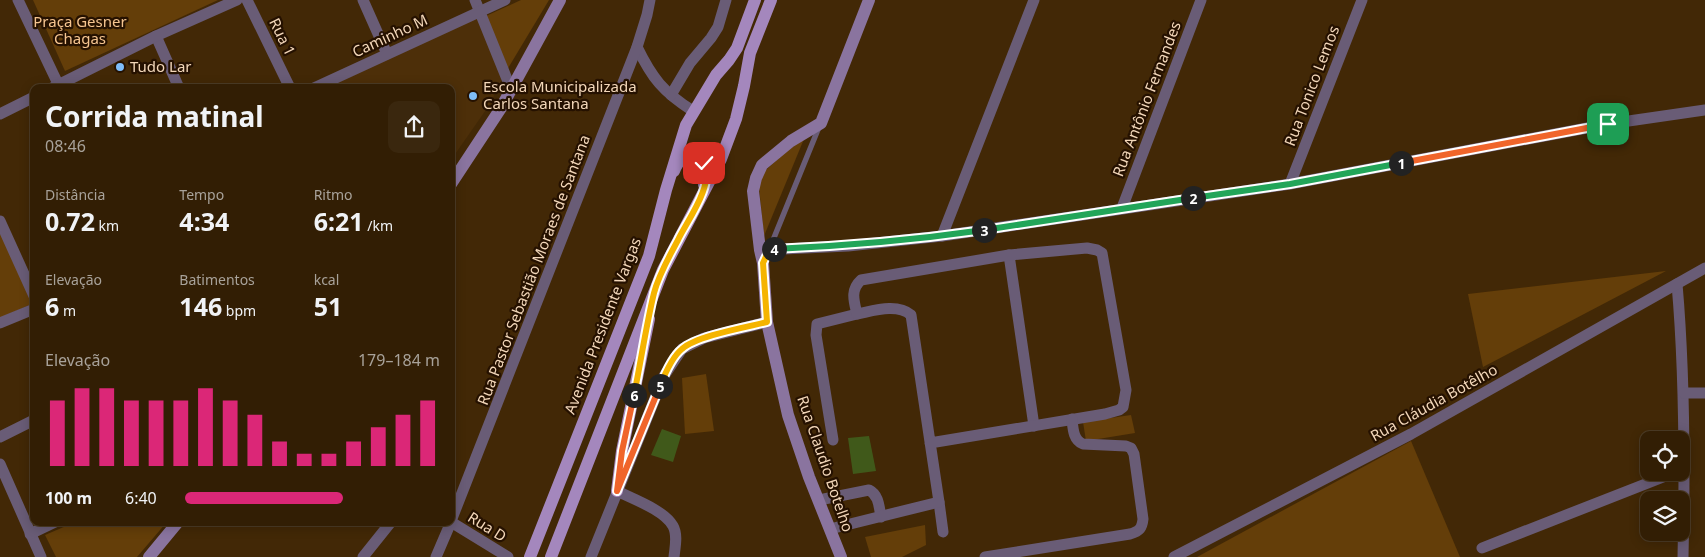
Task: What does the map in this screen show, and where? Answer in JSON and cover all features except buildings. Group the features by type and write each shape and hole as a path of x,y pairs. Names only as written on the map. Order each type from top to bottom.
{"main road":[{"name":"Avenida Presidente Vargas","path":"530,557 650,256 676,150 686,125 716,75 737,48 756,0"},
{"path":"551,557 654,291 676,244 718,167 736,119 750,53 771,0"},
{"path":"666,190 677,164 682,158 687,156 700,160 707,168 707,177 697,207"},
{"path":"617,491 622,451 644,350 654,291"}],"street":[{"path":"18,0 55,84"},
{"path":"60,84 156,36 237,0"},
{"name":"Rua 1","path":"247,0 288,84"},
{"path":"363,0 387,54"},
{"path":"475,0 511,88"},
{"name":"Caminho M","path":"323,84 505,0"},
{"path":"455,178 486,133 560,0"},
{"name":"Rua Pastor Sebastião Moraes de Santana","path":"455,512 637,47 650,0"},
{"path":"671,95 690,63 718,27 726,0"},
{"path":"821,123 869,0"},
{"path":"942,236 1034,0"},
{"name":"Rua Antônio Fernandes","path":"1122,208 1200,0"},
{"name":"Rua Tonico Lemos","path":"1290,184 1362,0"},
{"path":"156,36 177,84"},
{"path":"637,47 649,72 661,86 693,111"},
{"path":"0,114 30,99"},
{"path":"764,250 848,246 942,236 1290,184 1608,124 1705,110"},
{"name":"Rua Claudio Botelho","path":"821,123 791,141 762,165 753,191 764,250 763,263 767,322 788,416 841,557"},
{"path":"1,226 30,288"},
{"path":"857,314 853,292 856,285 862,280 1009,255 1087,248 1102,253 1126,390 1123,407 1119,410 1072,419 930,443"},
{"path":"1009,255 1034,426"},
{"name":"Rua Cláudia Botêlho","path":"1174,557 1412,434 1705,268"},
{"path":"1677,284 1684,393 1683,431"},
{"path":"833,440 816,336 818,324 824,321 887,309 905,310 911,315 943,532"},
{"path":"0,323 30,311"},
{"path":"591,557 664,376 682,349 704,338 767,322"},
{"path":"1684,393 1705,393"},
{"path":"985,557 1130,534 1139,531 1142,527 1143,519 1134,454 1131,448 1078,442 1074,434 1072,419"},
{"path":"0,436 30,422"},
{"path":"0,464 41,557"},
{"path":"1482,548 1655,481"},
{"path":"1681,481 1684,557"},
{"path":"819,500 869,490 877,498 881,517"},
{"path":"617,491 667,518 674,527 676,541 674,557"},
{"path":"830,529 938,502"},
{"name":"Rua D","path":"455,524 508,557"},
{"path":"30,534 47,526"},
{"path":"150,557 175,526"},
{"path":"363,557 388,526"},
{"name":"Rua Pastor Sebastião Moraes de Santana","path":"436,557 449,526"}],"lane":[{"path":"764,250 821,123"}],"shaded area":[{"name":"Escola Municipalizada Carlos Santana","path":"477,18 502,79 490,104 455,154 455,84 334,84"},
{"path":"662,429 681,436 673,462 651,455"},
{"path":"869,436 876,471 853,474 848,438"}],"green space":[{"name":"Praça Gesner Chagas","path":"33,0 218,0 65,71"},
{"path":"521,0 549,0 507,70 486,16"},
{"path":"806,134 764,236 758,177"},
{"path":"4,233 30,291 30,305 0,318 0,235"},
{"path":"1666,271 1483,367 1468,294"},
{"path":"706,374 714,431 685,434 682,378"},
{"path":"1131,415 1135,433 1086,441 1083,422"},
{"path":"1411,441 1460,557 1197,557"},
{"path":"925,525 926,545 902,557 871,557 865,537"},
{"path":"66,526 163,526 137,557 56,557 45,535"}],"place":[{"name":"Tudo Lar","path":"120,67"},
{"name":"Escola Municipalizada Carlos Santana","path":"473,96"}],"route":[{"path":"704,163 707,168 707,177 697,207 680,236 654,291 644,350 622,451 617,491 664,376 682,349 704,338 767,322 763,263 769,250 848,246 942,236 1290,184 1608,124"}]}
